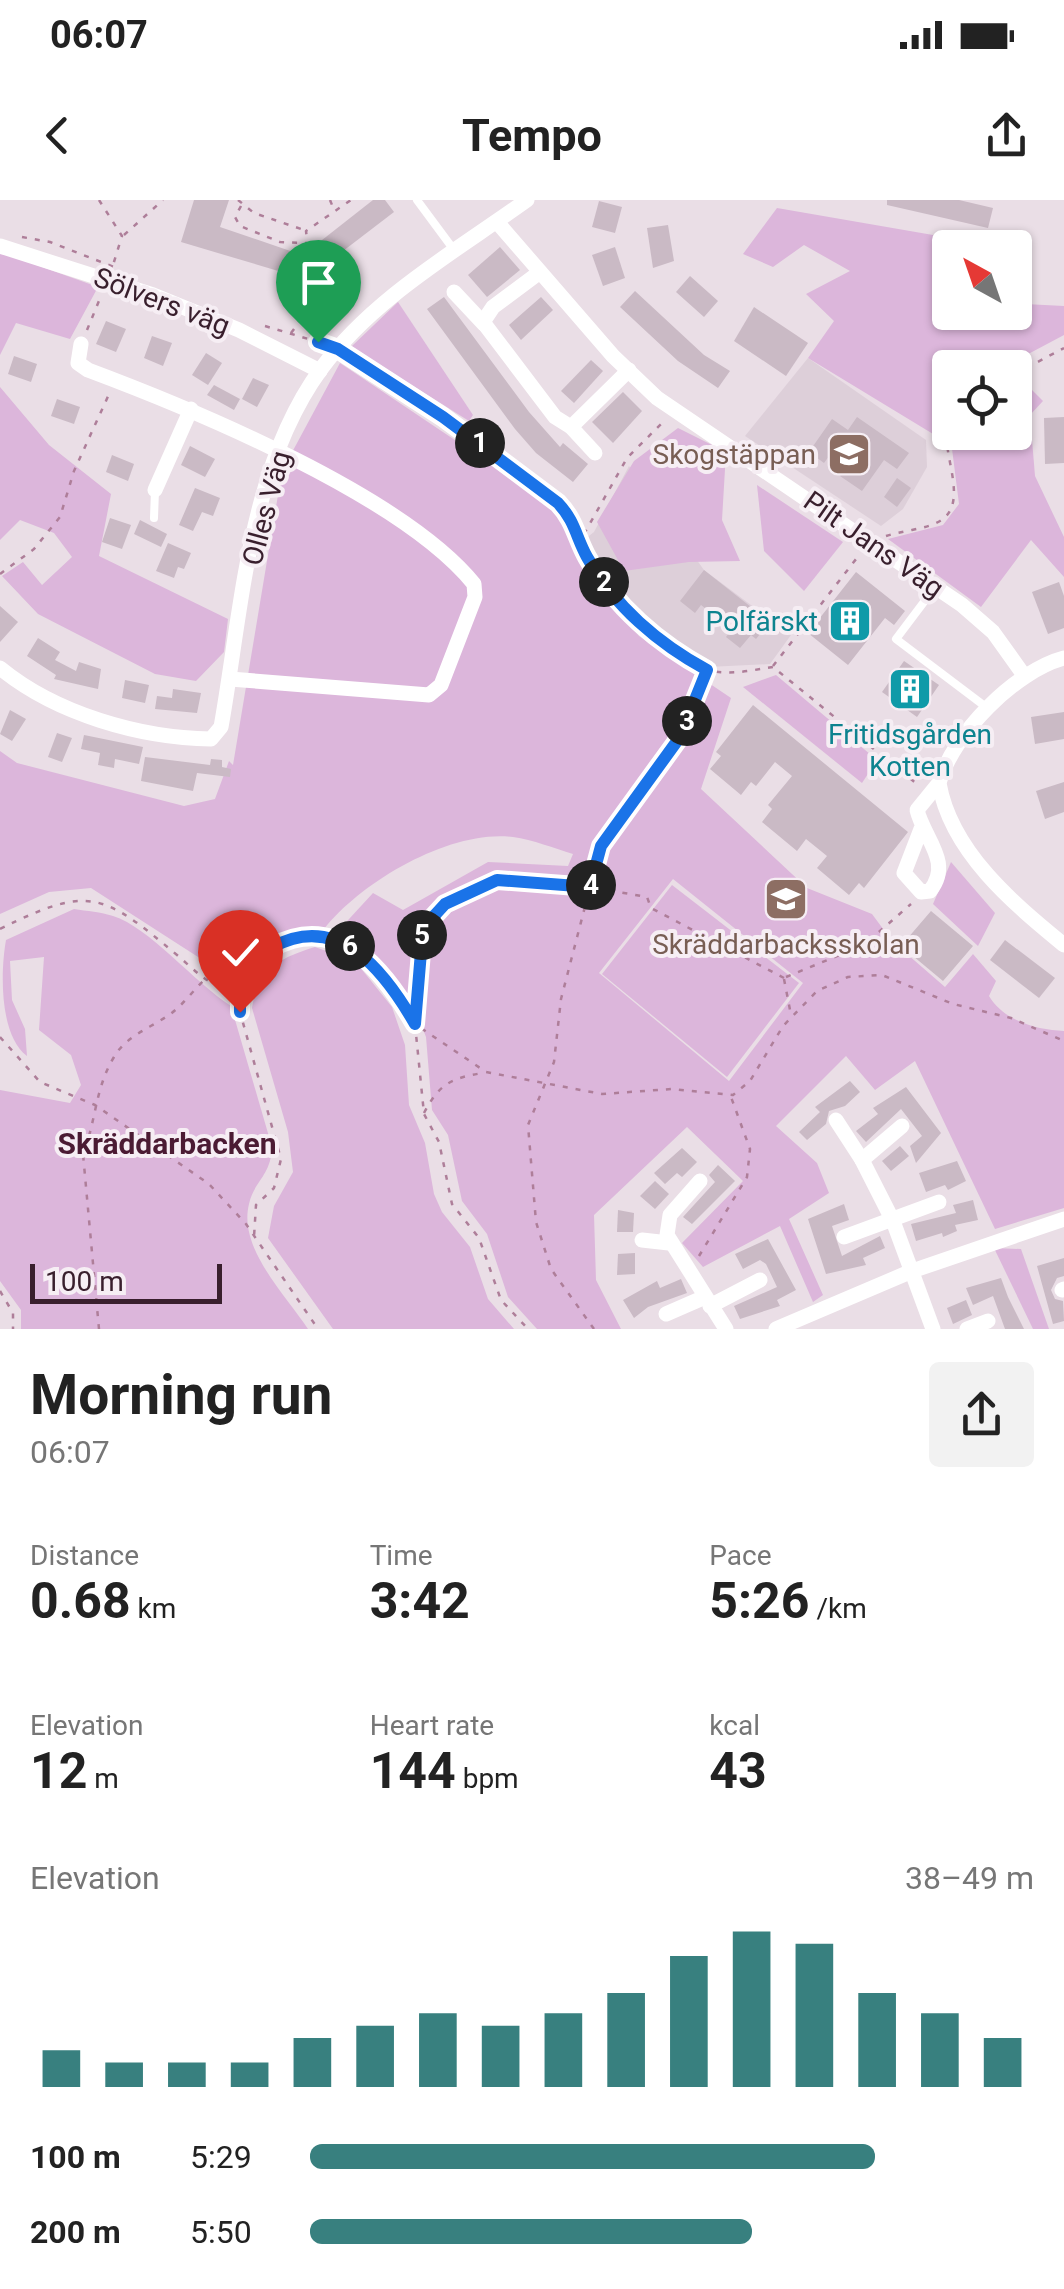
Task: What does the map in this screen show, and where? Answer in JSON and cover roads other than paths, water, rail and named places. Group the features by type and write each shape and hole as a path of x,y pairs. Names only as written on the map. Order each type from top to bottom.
{"street":[{"name":"Olles Väg","path":"0,668 52,701 88,717 212,738 221,727 257,530 276,453 320,371 396,294 527,200"},
{"name":"Pilt Jans Väg","path":"497,222 630,370 673,412 753,459 936,586 986,624 1023,674"},
{"name":"Sölvers väg","path":"0,246 110,273 320,371"},
{"path":"484,324 493,308 540,272"},
{"path":"454,292 484,324 555,417 571,427 595,453"},
{"path":"81,344 78,363 191,409 338,484 415,534 472,580 475,597 440,684 429,695 230,679"},
{"path":"571,427 630,370"},
{"path":"155,490 191,409"},
{"path":"922,829 904,873 920,892 930,891 938,881 939,854 922,829 917,810 938,782 944,764 1023,674 1064,658"},
{"path":"938,782 954,824 1006,898 1064,945"},
{"path":"836,1120 893,1221 933,1329"},
{"path":"862,1160 902,1126"},
{"path":"668,1243 670,1215 700,1180"},
{"path":"844,1237 939,1202"},
{"path":"776,1329 912,1272 1064,1219"},
{"path":"642,1240 668,1243 692,1271 726,1329"},
{"path":"666,1314 708,1302 760,1280"},
{"path":"967,1329 988,1322"}],"lane":[{"path":"417,200 454,250"},
{"path":"154,518 155,490"},
{"path":"936,586 896,639 988,710"}],"place":[{"name":"Skogstäppan","path":"849,454"},
{"name":"Polfärskt","path":"850,621"},
{"name":"Fritidsgården Kotten","path":"910,689"},
{"name":"Skräddarbacksskolan","path":"786,899"}],"district":[{"name":"Skräddarbacken","path":"167,1144"}]}
